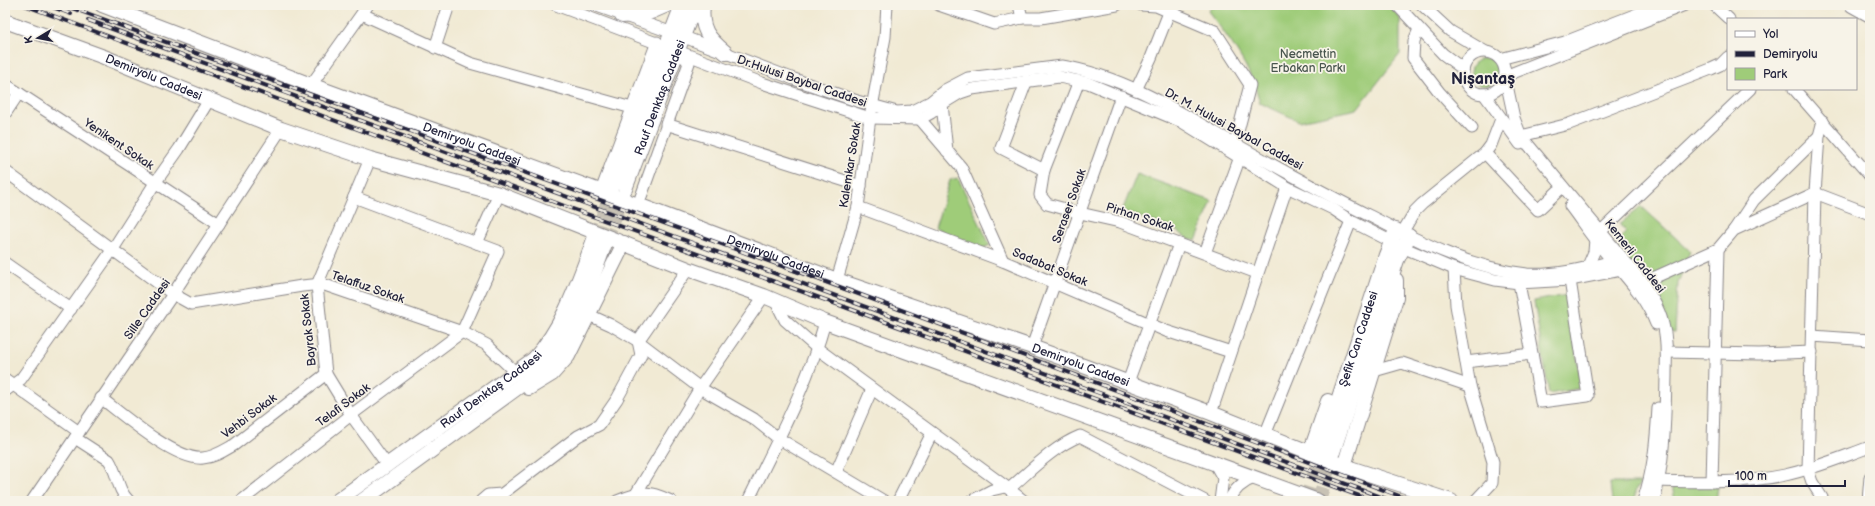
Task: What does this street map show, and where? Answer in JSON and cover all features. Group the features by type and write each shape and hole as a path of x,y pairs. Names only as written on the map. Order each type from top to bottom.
{"main road":[{"name":"Demiryolu Caddesi","path":"105,5 311,85 601,191 837,280 1032,347 1211,413 1265,435 1322,451 1344,466 1452,501"},
{"path":"622,16 651,12 668,5"},
{"name":"Rauf Denktaş Caddesi","path":"678,35 682,5"},
{"name":"Rauf Denktaş Caddesi","path":"620,187 668,46 678,35 696,5"},
{"path":"703,5 702,19 705,30 711,39 726,53"},
{"path":"1852,5 1870,15"},
{"name":"Demiryolu Caddesi","path":"5,21 104,57 281,129 370,159 499,194 688,270 769,298 825,322 1318,501"},
{"name":"Şefik Can Caddesi","path":"1322,451 1400,237"},
{"name":"Rauf Denktaş Caddesi","path":"337,501 388,466 534,359 550,339 601,239 583,300 562,341 539,371 505,398 362,501"},
{"path":"505,398 535,385 558,368 573,348 624,243"},
{"path":"1322,451 1366,294 1376,271 1389,266 1397,284 1396,298 1344,466"}],"street":[{"path":"434,48 449,5"},
{"name":"Dr.Hulusi Baybal Caddesi","path":"556,5 668,46 762,83 870,118 920,119"},
{"name":"Dr.Hulusi Baybal Caddesi","path":"594,5 801,82 896,112"},
{"name":"Kalemkar Sokak","path":"837,280 858,207 872,105 880,71 885,37 887,5"},
{"path":"939,5 994,24 1022,18 1041,18 1115,5"},
{"path":"1019,5 1022,18"},
{"path":"1141,5 1164,9 1215,31 1250,85 1235,143"},
{"path":"1397,5 1443,54 1463,69"},
{"path":"1422,5 1450,31 1486,52"},
{"path":"1500,59 1565,42 1660,5"},
{"path":"1505,76 1685,5"},
{"path":"1714,5 1728,18"},
{"path":"1136,90 1151,58 1164,9"},
{"path":"311,85 365,10 434,48 470,63 632,108"},
{"path":"1419,29 1414,41 1413,58 1440,93 1472,128"},
{"path":"601,191 632,108 668,46 689,63 638,205"},
{"path":"1480,52 1486,52 1491,53 1500,59 1505,70 1505,76 1503,82 1496,91 1484,94 1473,91 1468,87 1465,82 1463,69 1469,58 1480,52"},
{"path":"1521,136 1569,124 1711,69 1720,65 1727,58"},
{"name":"Dr. M. Hulusi Baybal Caddesi","path":"896,112 912,111 930,102 945,90 968,78 1062,66 1098,74 1188,115 1293,177 1400,237"},
{"name":"Kemerli Caddesi","path":"1505,76 1514,118 1521,136 1597,236 1613,261 1642,283 1654,299 1660,312 1666,334 1667,352 1665,438 1655,481 1643,501"},
{"name":"Dr. M. Hulusi Baybal Caddesi","path":"920,119 960,93 972,89 1027,80 1059,77 1088,83 1182,122 1287,187 1333,209 1350,221 1400,237"},
{"path":"1027,80 1001,148 1044,170"},
{"name":"Pirhan Sokak","path":"1079,81 1044,170 1040,195 1047,204 1120,222 1257,273"},
{"name":"Yenikent Sokak","path":"5,84 219,224"},
{"path":"1587,268 1594,252 1597,236 1749,90"},
{"path":"1795,90 1870,176"},
{"path":"5,114 20,93"},
{"name":"Kemerli Caddesi","path":"1484,94 1500,119 1626,270 1651,311 1657,327 1661,352 1655,452 1654,501"},
{"name":"Seraser Sokak","path":"1032,347 1121,96"},
{"path":"129,501 118,485 110,460 8,385 21,379 113,249 155,183 179,149 209,100"},
{"path":"942,104 947,150"},
{"path":"920,119 961,167 1003,261"},
{"path":"1400,237 1422,204 1485,153 1491,145 1500,119"},
{"path":"1822,121 1819,136 1815,192 1808,470 1812,482 1824,501"},
{"path":"666,124 861,186"},
{"name":"Sille Caddesi","path":"32,501 173,294 281,129"},
{"path":"1642,283 1718,249 1734,230 1754,200 1819,136"},
{"path":"1485,153 1538,210 1558,190"},
{"path":"1205,253 1240,157"},
{"name":"Bayrak Sokak","path":"370,159 317,285 326,374 351,415 388,466"},
{"name":"Telaffuz Sokak","path":"5,171 173,294 191,304 322,284 462,332 487,345 516,373"},
{"path":"1211,413 1287,187"},
{"path":"1734,230 1815,192 1870,214"},
{"path":"477,243 499,194"},
{"path":"354,197 498,251 462,332"},
{"name":"Sadabat Sokak","path":"858,207 1003,261 1166,331 1231,352"},
{"path":"1265,435 1350,221"},
{"path":"1400,237 1490,268 1528,274 1560,272 1587,268 1613,261"},
{"path":"1400,237 1454,269 1495,280 1519,283 1570,280 1626,270"},
{"path":"1128,382 1179,244"},
{"path":"1712,482 1718,249"},
{"path":"5,263 70,309"},
{"path":"1454,269 1456,305 1470,386 1493,462 1492,483 1475,501"},
{"path":"481,501 488,495 504,498 578,436 599,425 617,399 641,355 641,338 688,270"},
{"path":"1519,283 1541,402 1588,396 1570,280"},
{"path":"637,492 700,388 769,298 784,320 818,349 1024,501"},
{"path":"589,315 641,338 700,388 754,419 778,438 884,501"},
{"path":"748,501 818,349 825,322"},
{"name":"Telafi Sokak","path":"241,501 351,415 462,332"},
{"path":"1812,336 1870,340"},
{"path":"1667,352 1759,354 1812,352"},
{"path":"1466,362 1532,354"},
{"path":"1374,370 1402,363 1470,386"},
{"name":"Vehbi Sokak","path":"101,398 160,442 183,455 203,458 219,454 234,445 326,374"},
{"path":"836,472 872,388"},
{"path":"898,501 932,433"},
{"path":"971,501 992,490 1007,488 1070,440 1080,436 1204,501"},
{"path":"1655,481 1712,482 1784,476 1808,470 1870,447"},
{"path":"1216,464 1223,478 1220,501"},
{"path":"1868,501 1870,477"},
{"path":"1229,501 1238,487 1254,478"},
{"path":"617,501 637,492 658,495 671,501"}],"green space":[{"name":"Necmettin Erbakan Parkı","path":"1214,5 1389,5 1400,18 1400,54 1357,109 1299,121 1260,103 1251,78 1239,54 1208,11"},
{"path":"1485,58 1495,62 1499,72 1495,82 1485,86 1475,82 1471,72 1475,62"},
{"path":"1137,174 1212,201 1196,241 1189,239 1172,228 1122,211"},
{"path":"958,178 990,245 981,249 935,228 950,180"},
{"path":"1641,206 1690,251 1678,283 1675,332 1669,331 1616,243 1626,232 1620,224"},
{"path":"1567,295 1582,388 1549,394 1534,301"},
{"path":"1610,483 1641,483 1635,490 1635,501 1612,501"},
{"path":"1672,485 1718,487 1716,501 1675,501"}],"tunnel":[{"path":"595,237 614,185"},
{"path":"606,241 625,189"},
{"path":"1306,501 1322,449"},
{"path":"1319,501 1333,452"}],"railway":[{"path":"24,5 570,208 1373,501"},
{"path":"47,5 71,14"},
{"path":"64,5 837,286 1413,501"},
{"path":"88,20 1392,501"}],"district":[{"name":"Nişantaş","path":"1483,78"}]}
